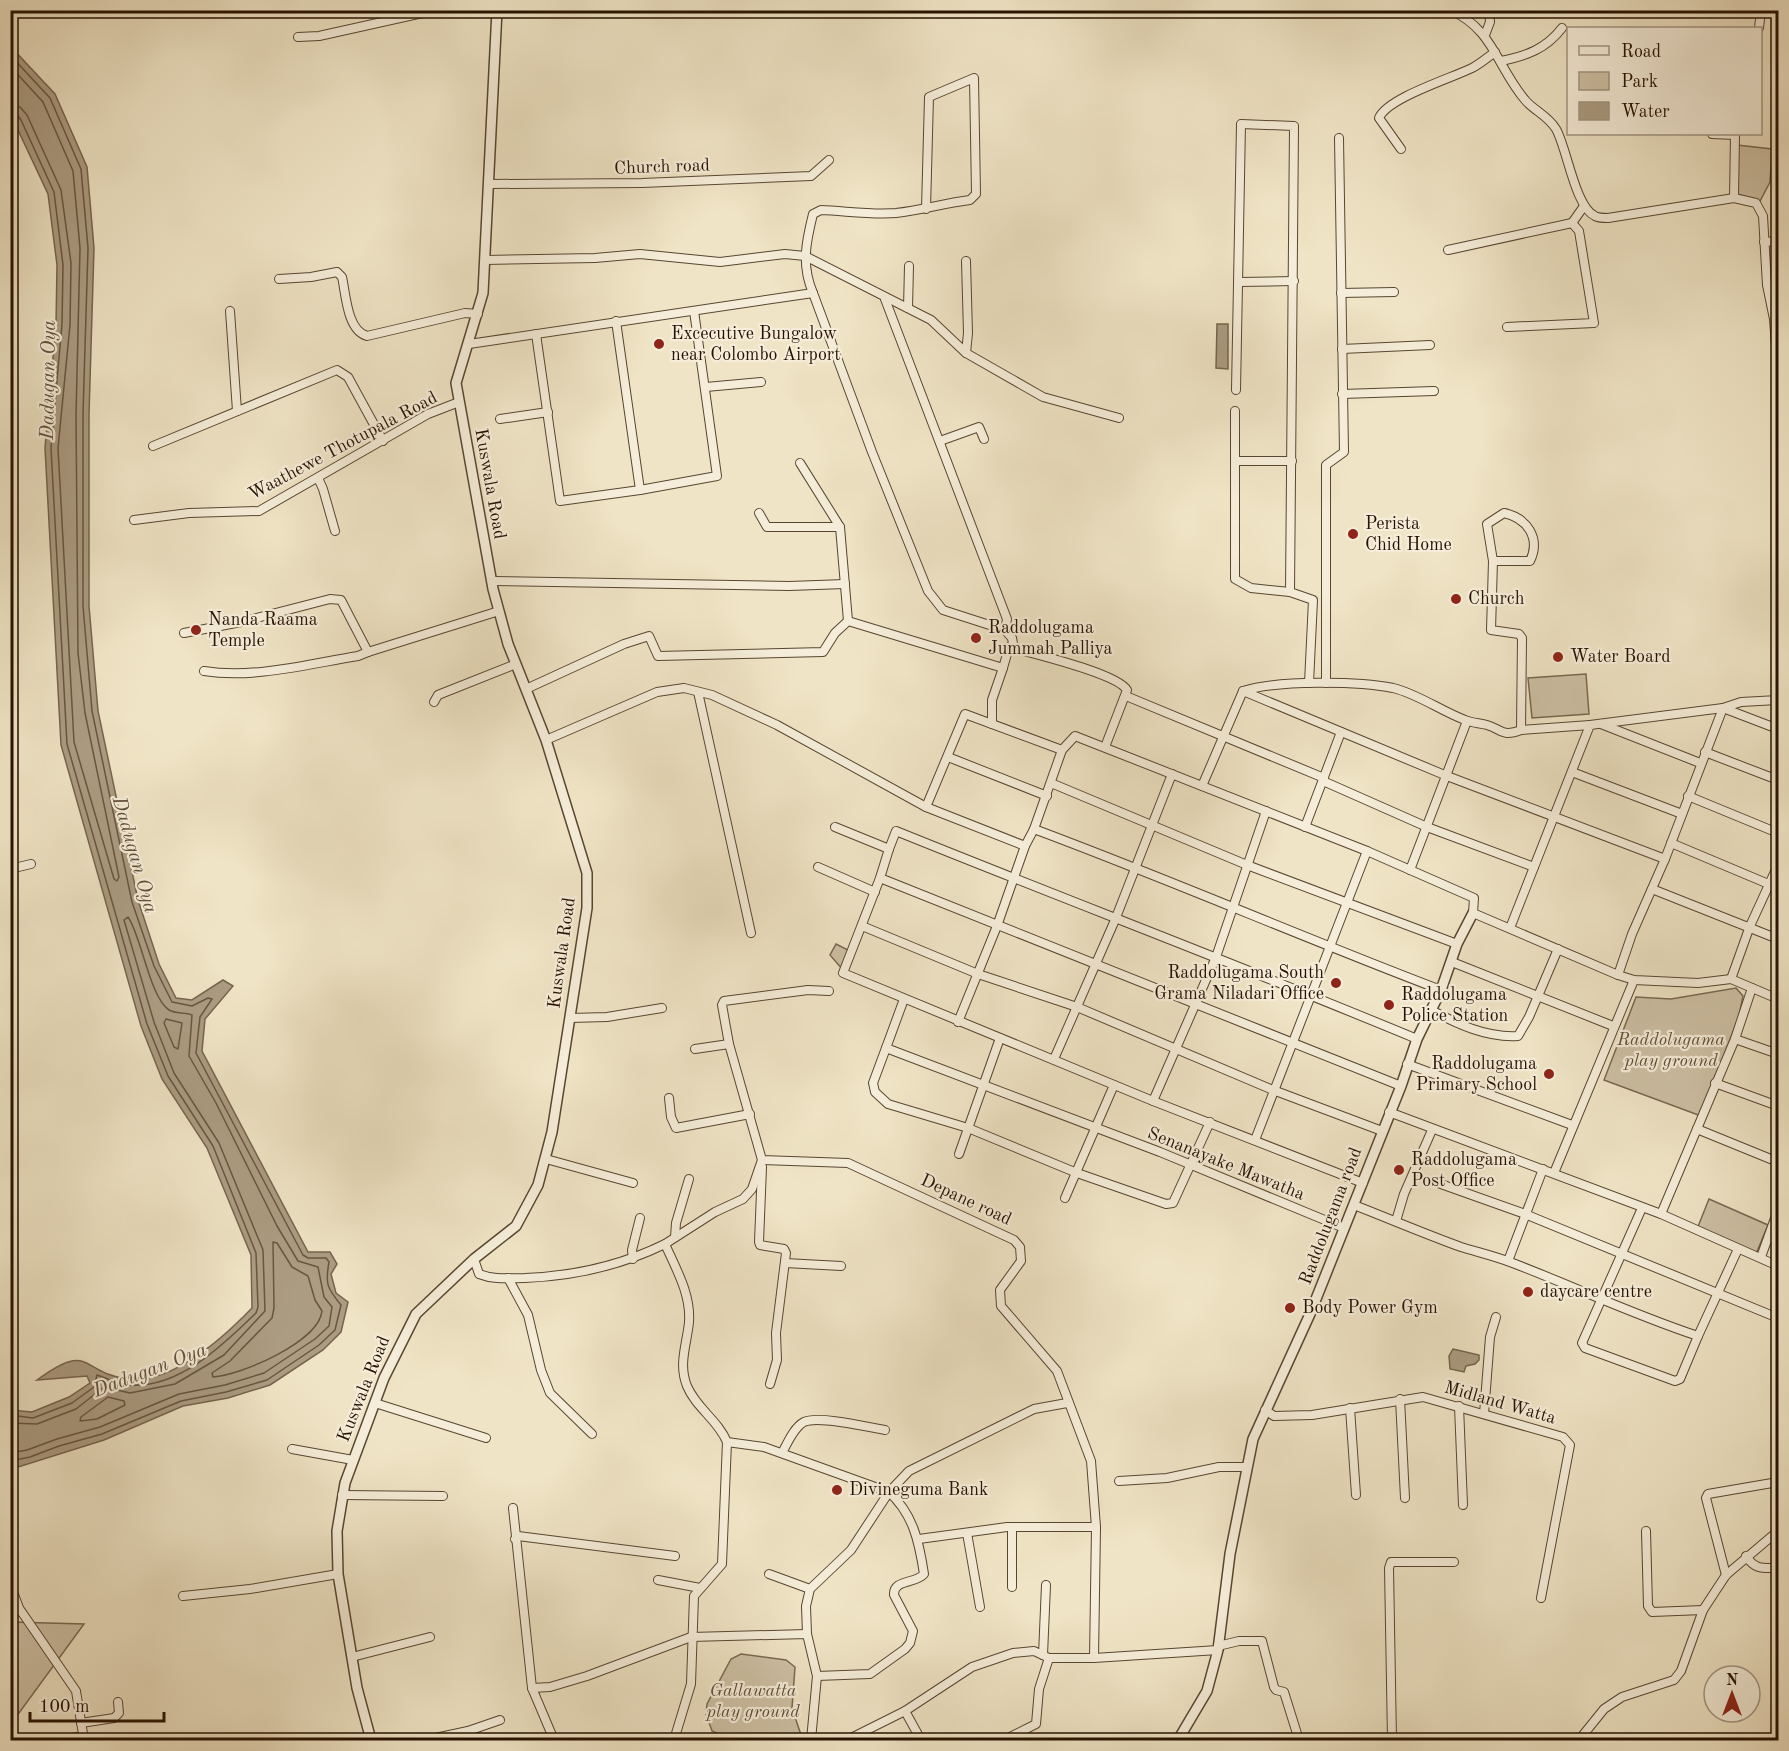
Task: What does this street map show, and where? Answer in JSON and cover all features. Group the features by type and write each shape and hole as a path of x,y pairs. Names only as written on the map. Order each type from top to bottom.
{"street":[{"path":"298,37 319,36 436,10"},
{"name":"Kuswala Road","path":"371,1740 352,1657 338,1574 337,1531 342,1495 353,1460 401,1340 417,1314 474,1259 516,1226 538,1185 546,1159 585,937 587,873 546,740 516,664 499,611 456,383 483,293 497,10"},
{"path":"1450,10 1466,17 1485,35 1526,101 1546,116 1556,129 1584,206 1594,216 1608,218 1734,198 1756,203 1763,216 1779,373"},
{"path":"1485,35 1490,22 1489,10"},
{"path":"1759,27 1761,10"},
{"path":"1501,61 1532,54 1554,38 1562,28"},
{"path":"1401,149 1380,118 1380,114 1397,101 1474,67 1495,52"},
{"path":"926,209 929,97 974,78 976,194 970,200 926,209 894,213 822,210 813,214 804,267 872,452 928,591 943,610 1005,630 1012,638 1014,649"},
{"path":"1236,390 1242,124 1294,126 1290,592"},
{"path":"1734,198 1735,135"},
{"path":"1326,683 1326,465 1344,452 1339,138"},
{"name":"Church road","path":"490,184 642,183 811,176 829,160"},
{"path":"1448,250 1572,223 1584,206"},
{"path":"1508,327 1594,323 1579,231 1572,223"},
{"path":"1764,242 1779,241"},
{"path":"485,260 640,254 720,262 785,254 805,256 828,266 885,299 931,320 966,353 1043,398 1119,418"},
{"path":"966,261 966,353"},
{"path":"908,308 909,266"},
{"path":"279,279 311,277 337,272 342,277 353,325 361,334 367,336 465,313 478,314"},
{"path":"1239,282 1294,281"},
{"path":"1341,293 1395,292"},
{"path":"469,344 813,293"},
{"path":"885,299 1007,620 1005,630"},
{"path":"230,311 237,411"},
{"path":"536,334 560,501 640,490 717,476 694,311"},
{"path":"616,321 640,490"},
{"path":"1342,349 1430,345"},
{"path":"153,446 338,369 348,377 383,441"},
{"path":"706,387 761,382"},
{"path":"1342,394 1434,391"},
{"name":"Waathewe Thotupala Road","path":"134,520 189,513 259,511 428,414 459,402"},
{"path":"1235,411 1235,579 1251,588 1290,592 1313,600 1309,683"},
{"path":"500,418 548,412"},
{"path":"940,441 979,427 984,439"},
{"path":"1235,460 1292,461"},
{"path":"800,463 840,527 848,621"},
{"path":"318,478 335,531"},
{"path":"759,513 767,527 840,527"},
{"path":"1493,561 1530,561 1535,550 1533,534 1517,516 1504,513 1487,524 1493,561 1491,630 1519,634 1522,638 1521,730"},
{"path":"492,581 789,586 845,584"},
{"path":"184,633 241,622 330,599 341,600 368,652"},
{"path":"204,671 226,674 252,672 358,656 499,611"},
{"path":"848,621 1003,668"},
{"path":"526,689 649,636 658,656 823,652 835,633 848,621"},
{"path":"992,724 992,700 1009,647 1107,677 1124,685 1126,696 1105,747"},
{"path":"434,702 438,695 516,664"},
{"path":"1202,786 1243,691 1257,686 1326,683 1394,688 1467,721 1490,726 1499,732 1510,734 1521,730 1595,724 1723,708 1741,702 1779,700"},
{"path":"546,740 657,692 684,688 712,695 777,725 926,807 1025,846"},
{"path":"1243,691 1447,776 1665,859"},
{"path":"698,692 751,933"},
{"path":"1126,696 1323,779 1427,827 1534,867"},
{"path":"1723,708 1779,729"},
{"path":"1618,975 1723,708"},
{"path":"926,807 965,714 1062,750"},
{"path":"1410,870 1467,721"},
{"path":"1595,724 1701,764"},
{"path":"1510,928 1572,772 1595,724"},
{"path":"1305,827 1341,732"},
{"path":"958,1022 997,926 1012,878 1047,796 1062,750 1075,736 1367,851 1474,898 1473,913 1618,975 1634,980 1698,983 1731,979 1779,999"},
{"path":"1705,752 1779,780"},
{"path":"948,757 1047,796"},
{"path":"1572,772 1682,814"},
{"path":"1054,1059 1115,920 1172,774"},
{"path":"1051,783 1247,865 1457,944"},
{"path":"1688,796 1779,833"},
{"path":"1153,1101 1216,957 1266,811"},
{"path":"835,827 889,849"},
{"path":"1034,829 1136,867 1232,909 1441,990"},
{"path":"1363,1183 1153,1101 843,973 875,892 889,849 896,831 1417,1039"},
{"path":"1671,843 1779,888"},
{"path":"1255,1140 1367,851"},
{"path":"10,869 31,864"},
{"path":"1731,979 1750,926 1779,865"},
{"path":"818,867 875,892"},
{"path":"880,878 1401,1086"},
{"path":"1652,889 1779,939"},
{"name":"Raddolugama road","path":"1178,1740 1207,1690 1218,1648 1230,1554 1252,1439 1310,1314 1401,1086 1417,1039 1441,990 1457,944 1473,913"},
{"path":"862,926 978,974 1077,1007 1273,1090 1382,1131"},
{"path":"1431,1010 1453,1022 1500,1037 1518,1036 1529,1017 1558,949"},
{"path":"1452,962 1536,998 1613,1026"},
{"path":"1554,1173 1634,980"},
{"path":"1661,1214 1735,1039 1752,987"},
{"path":"770,1384 777,1360 776,1333 785,1263 784,1249 760,1245 759,1242 762,1160 729,1044 722,1005 724,1001 808,990 829,991"},
{"path":"904,999 873,1083 875,1092 888,1104 968,1128 1077,1173 1166,1204 1173,1203 1192,1166 1210,1122"},
{"path":"570,1018 607,1017 662,1008"},
{"path":"959,1154 1000,1038"},
{"path":"1735,1039 1779,1054"},
{"path":"695,1049 729,1044"},
{"name":"Senanayake Mawatha","path":"886,1048 1130,1141 1344,1228"},
{"path":"1407,1064 1572,1125"},
{"path":"1716,1083 1779,1106"},
{"path":"1065,1198 1114,1085"},
{"path":"669,1098 670,1117 676,1128 750,1114"},
{"path":"1389,1112 1661,1214 1779,1266"},
{"path":"1697,1129 1779,1162"},
{"path":"1395,1221 1404,1194 1432,1130"},
{"path":"546,1159 633,1183"},
{"path":"474,1259 479,1274 491,1279 558,1277 633,1259 675,1238 715,1212 743,1199 752,1189 762,1160"},
{"name":"Depane road","path":"762,1160 848,1163 1014,1240 1020,1247 1021,1261 1000,1290 1001,1306 1057,1371 1067,1403 1091,1461 1096,1527 1094,1658"},
{"path":"1508,1261 1543,1169"},
{"path":"675,1238 676,1223 689,1179"},
{"path":"1438,1183 1525,1214 1719,1291 1779,1318"},
{"path":"1354,1205 1508,1261 1651,1320 1698,1336"},
{"path":"1642,1208 1582,1343 1585,1348 1641,1370 1675,1381 1680,1379 1738,1248"},
{"path":"1761,1257 1779,1210"},
{"path":"633,1259 632,1250 640,1218"},
{"path":"664,1244 686,1289 689,1321 682,1358 687,1385 700,1406 721,1427 727,1442 722,1564 694,1596 691,1684 674,1740"},
{"path":"785,1263 841,1266"},
{"path":"508,1278 528,1315 541,1370 550,1394 592,1434"},
{"path":"1484,1414 1490,1337 1496,1317"},
{"name":"Midland Watta","path":"1265,1410 1274,1416 1312,1415 1423,1397 1563,1437 1570,1445 1541,1598"},
{"path":"1400,1399 1405,1498"},
{"path":"375,1403 486,1438"},
{"path":"811,1740 817,1676 807,1634 806,1606 810,1589 851,1550 889,1492 909,1471 1034,1409 1067,1403"},
{"path":"1459,1406 1463,1505"},
{"path":"1350,1408 1356,1495"},
{"path":"782,1453 798,1426 806,1421 849,1422 885,1430"},
{"path":"727,1442 764,1447 889,1492 904,1505 919,1539 924,1574 920,1579 897,1585 894,1589 894,1595 913,1631 910,1643 870,1674 817,1676"},
{"path":"292,1449 353,1460"},
{"path":"1119,1481 1167,1478 1219,1467 1245,1467"},
{"path":"1726,1575 1706,1498 1708,1494 1779,1482"},
{"path":"342,1495 442,1496"},
{"path":"513,1508 532,1688 554,1740"},
{"path":"919,1539 1012,1527 1096,1527"},
{"path":"1012,1527 1012,1587"},
{"path":"1646,1531 1648,1606 1652,1612 1703,1610"},
{"path":"1579,1740 1604,1709 1622,1697 1674,1680 1681,1671 1703,1610 1726,1575 1746,1556 1779,1531"},
{"path":"967,1533 980,1607"},
{"path":"515,1539 518,1536 675,1556"},
{"path":"1746,1556 1751,1564 1759,1568 1779,1568"},
{"path":"1392,1740 1389,1568 1391,1562 1454,1562"},
{"path":"183,1596 250,1589 338,1574"},
{"path":"769,1574 810,1589"},
{"path":"658,1580 700,1588"},
{"path":"10,1584 25,1618 76,1691 84,1738 61,1740"},
{"path":"1004,1740 1036,1724 1039,1689 1046,1657 1046,1585"},
{"path":"532,1688 550,1687 587,1676 692,1637 807,1634"},
{"path":"352,1657 430,1638"},
{"path":"847,1740 905,1711 972,1667 1013,1653 1034,1651 1046,1657 1094,1658 1218,1648 1239,1641 1262,1641 1274,1687 1284,1692 1288,1700 1299,1740"},
{"path":"81,1723 114,1718 119,1713 118,1702"},
{"path":"905,1711 921,1740"},
{"path":"426,1740 468,1731 500,1720"}],"green space":[{"path":"1737,145 1772,149 1770,182 1760,201 1737,194"},
{"path":"1586,674 1589,714 1532,718 1528,678"},
{"path":"836,944 850,951 843,970 830,955"},
{"name":"Raddolugama play ground","path":"1736,988 1743,996 1739,1016 1701,1116 1604,1080 1636,997 1671,999"},
{"path":"1709,1199 1768,1225 1756,1254 1697,1229"},
{"path":"11,1622 84,1624 11,1724"},
{"name":"Gallawatta play ground","path":"741,1654 786,1660 795,1667 792,1708 801,1735 798,1740 732,1740 712,1731 706,1714 707,1704 731,1659"}],"water":[{"path":"11,47 55,94 87,167 94,248 89,414 89,606 98,711 138,900 159,964 176,998 192,1000 223,980 233,986 205,1019 202,1051 308,1252 330,1252 337,1264 331,1274 336,1293 348,1302 341,1332 323,1350 270,1385 228,1398 183,1406 104,1440 15,1468 11,1466 11,1410 32,1412 69,1397 90,1383 87,1376 37,1380 55,1368 77,1361 85,1362 112,1376 128,1379 145,1379 162,1374 196,1357 252,1308 251,1255 207,1148 162,1079 141,1026 61,745 45,448 56,324 57,265 48,194 11,115"},
{"path":"1217,324 1228,324 1228,369 1216,368"},
{"path":"1453,1349 1479,1355 1479,1360 1475,1364 1466,1366 1464,1372 1450,1369 1449,1356"}],"place":[{"name":"Excecutive Bungalow near Colombo Airport","path":"659,344"},
{"name":"Perista Chid Home","path":"1353,534"},
{"name":"Church","path":"1456,599"},
{"name":"Nanda Raama Temple","path":"196,630"},
{"name":"Raddolugama Jummah Palliya","path":"976,638"},
{"name":"Water Board","path":"1558,657"},
{"name":"Raddolugama South Grama Niladari Office","path":"1336,983"},
{"name":"Raddolugama Police Station","path":"1389,1005"},
{"name":"Raddolugama Primary School","path":"1549,1074"},
{"name":"Raddolugama Post Office","path":"1399,1170"},
{"name":"daycare centre","path":"1528,1292"},
{"name":"Body Power Gym","path":"1290,1308"},
{"name":"Divineguma Bank","path":"837,1490"}],"water label":[{"name":"Dadugan Oya","path":"49,380"},
{"name":"Dadugan Oya","path":"134,855"},
{"name":"Dadugan Oya","path":"150,1371"}]}
